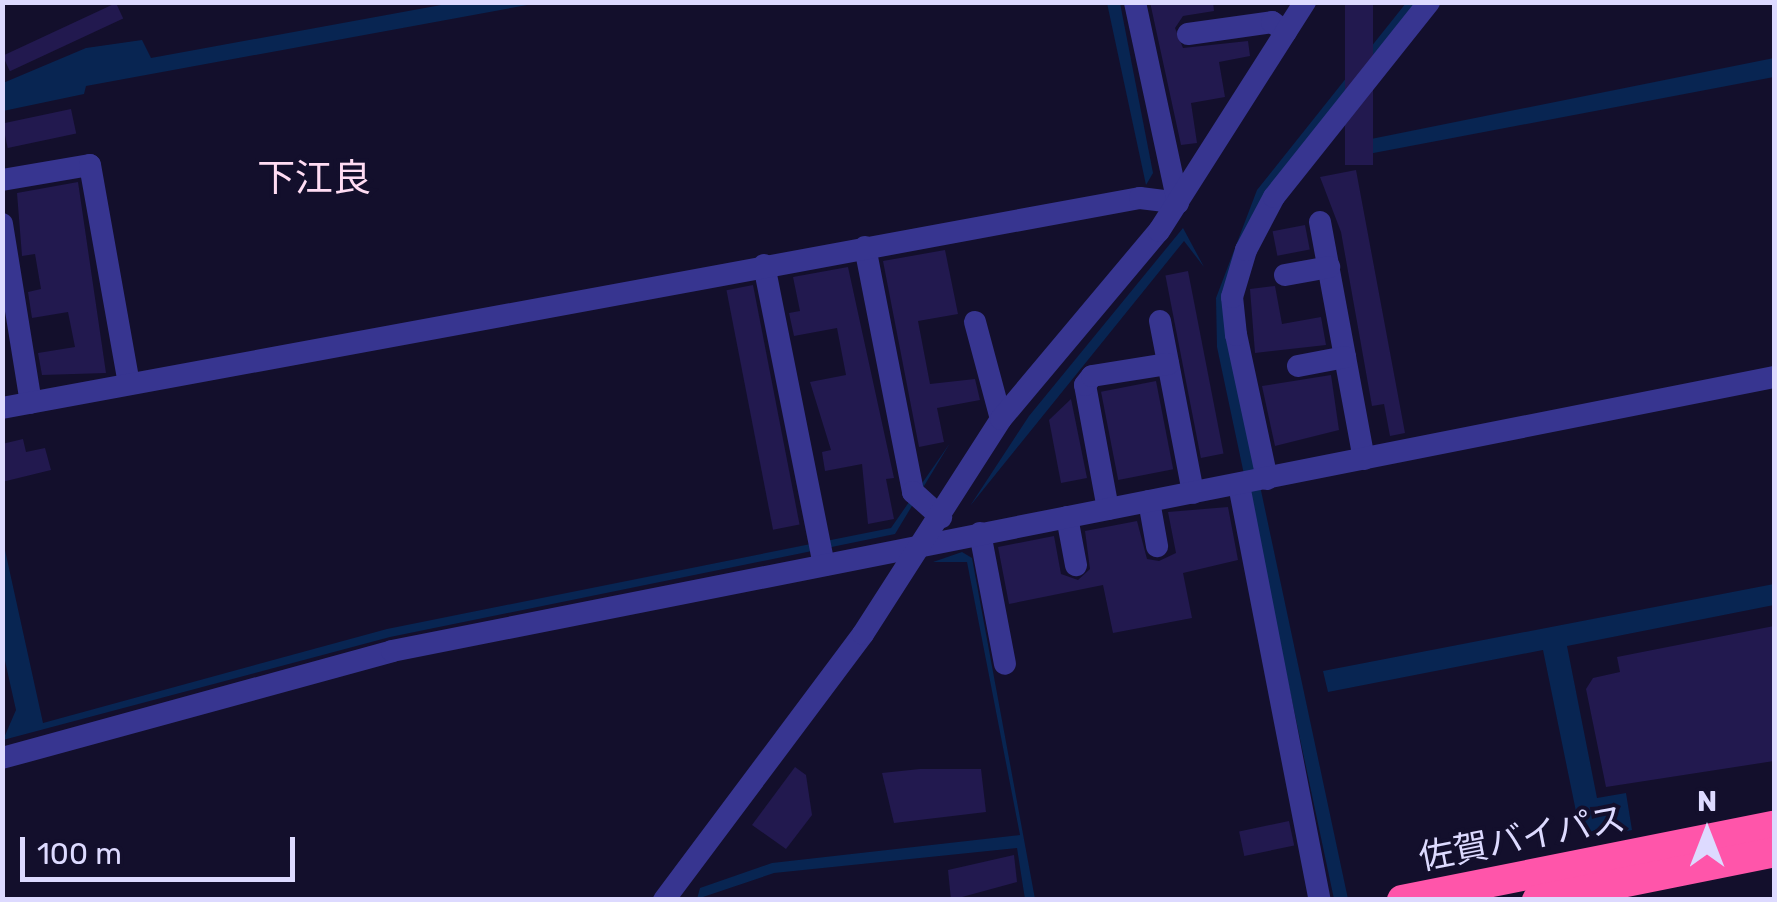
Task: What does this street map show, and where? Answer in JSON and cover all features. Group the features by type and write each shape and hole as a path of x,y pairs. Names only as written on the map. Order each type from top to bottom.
{"highway":[{"name":"佐賀バイパス","path":"1402,900 1774,826"},
{"name":"佐賀バイパス","path":"1537,900 1774,852"}],"street":[{"path":"1135,2 1178,203"},
{"path":"927,504 1178,203 1305,2"},
{"path":"1266,479 1234,316 1246,250 1274,197 1429,2"},
{"path":"1188,34 1272,22 1286,32"},
{"path":"2,180 90,164 128,384"},
{"path":"2,408 1140,198 1178,203"},
{"path":"1320,222 1364,459"},
{"path":"2,224 31,403"},
{"path":"664,900 924,544 927,504 865,247"},
{"path":"764,266 824,565"},
{"path":"1285,275 1329,267"},
{"path":"975,322 1001,419"},
{"path":"1160,322 1193,493"},
{"path":"1298,366 1345,358"},
{"path":"1108,509 1085,386 1092,376 1168,364"},
{"path":"2,758 392,650 1774,377"},
{"path":"1239,484 1320,900"},
{"path":"1149,501 1158,546"},
{"path":"1067,517 1076,565"},
{"path":"980,533 1005,664"}],"water":[{"path":"452,3 538,3 86,86 84,94 3,111 3,83 86,48 142,40 151,58"},
{"path":"1107,3 1120,3 1153,173 1146,185"},
{"path":"1406,3 1420,3 1268,197 1230,345 1348,899 1334,899 1217,347 1216,298 1257,190"},
{"path":"1774,58 1774,77 1363,155 1361,141"},
{"path":"1183,228 1204,267 1184,241 970,506 1029,416"},
{"path":"950,443 895,534 390,637 3,740 16,710 3,652 3,541 43,723 387,629 891,528"},
{"path":"962,552 972,558 1035,899 1025,899 1017,848 774,873 697,899 700,888 772,863 1020,835 967,562 933,562"},
{"path":"1774,584 1774,605 1567,646 1597,798 1626,793 1632,830 1623,832 1614,822 1581,836 1543,650 1328,692 1323,671"}],"building":[{"path":"1150,2 1213,2 1214,11 1183,16 1175,28 1183,48 1248,41 1250,56 1219,62 1225,97 1191,103 1197,143 1181,145"},
{"path":"1345,2 1373,2 1373,165 1345,165"},
{"path":"116,3 123,18 10,71 3,56"},
{"path":"71,109 76,133 8,148 3,124"},
{"path":"1356,170 1405,433 1390,436 1384,404 1372,406 1341,232 1320,177"},
{"path":"78,182 106,373 42,375 38,353 75,347 68,312 32,318 28,292 41,289 35,254 22,256 17,193"},
{"path":"1305,225 1310,250 1277,256 1273,231"},
{"path":"945,250 958,314 918,321 930,384 975,379 980,400 937,408 944,442 919,447 883,261"},
{"path":"848,267 894,478 886,479 894,519 868,524 862,464 825,471 822,452 831,450 810,382 846,375 837,328 794,336 789,313 800,311 793,277"},
{"path":"1188,271 1223,454 1201,458 1165,275"},
{"path":"753,285 800,525 773,530 726,290"},
{"path":"1275,286 1282,324 1321,317 1326,345 1255,353 1250,289"},
{"path":"1331,375 1339,430 1275,446 1262,386"},
{"path":"1156,381 1173,469 1118,480 1101,392"},
{"path":"1071,399 1087,478 1061,483 1049,420"},
{"path":"23,439 26,452 45,448 51,470 2,482 2,444"},
{"path":"1228,507 1238,560 1183,573 1192,618 1113,633 1103,585 1009,604 998,547 1054,536 1061,574 1078,580 1090,569 1085,531 1137,521 1147,559 1159,561 1176,553 1168,512"},
{"path":"1774,626 1774,761 1606,787 1586,689 1593,678 1620,672 1617,657"},
{"path":"795,767 806,775 812,815 786,849 752,825"},
{"path":"981,769 986,812 894,823 882,773"},
{"path":"1289,821 1294,845 1244,856 1239,832"},
{"path":"1014,855 1017,882 951,900 948,870"}],"district":[{"name":"下江良","path":"314,179"}]}
